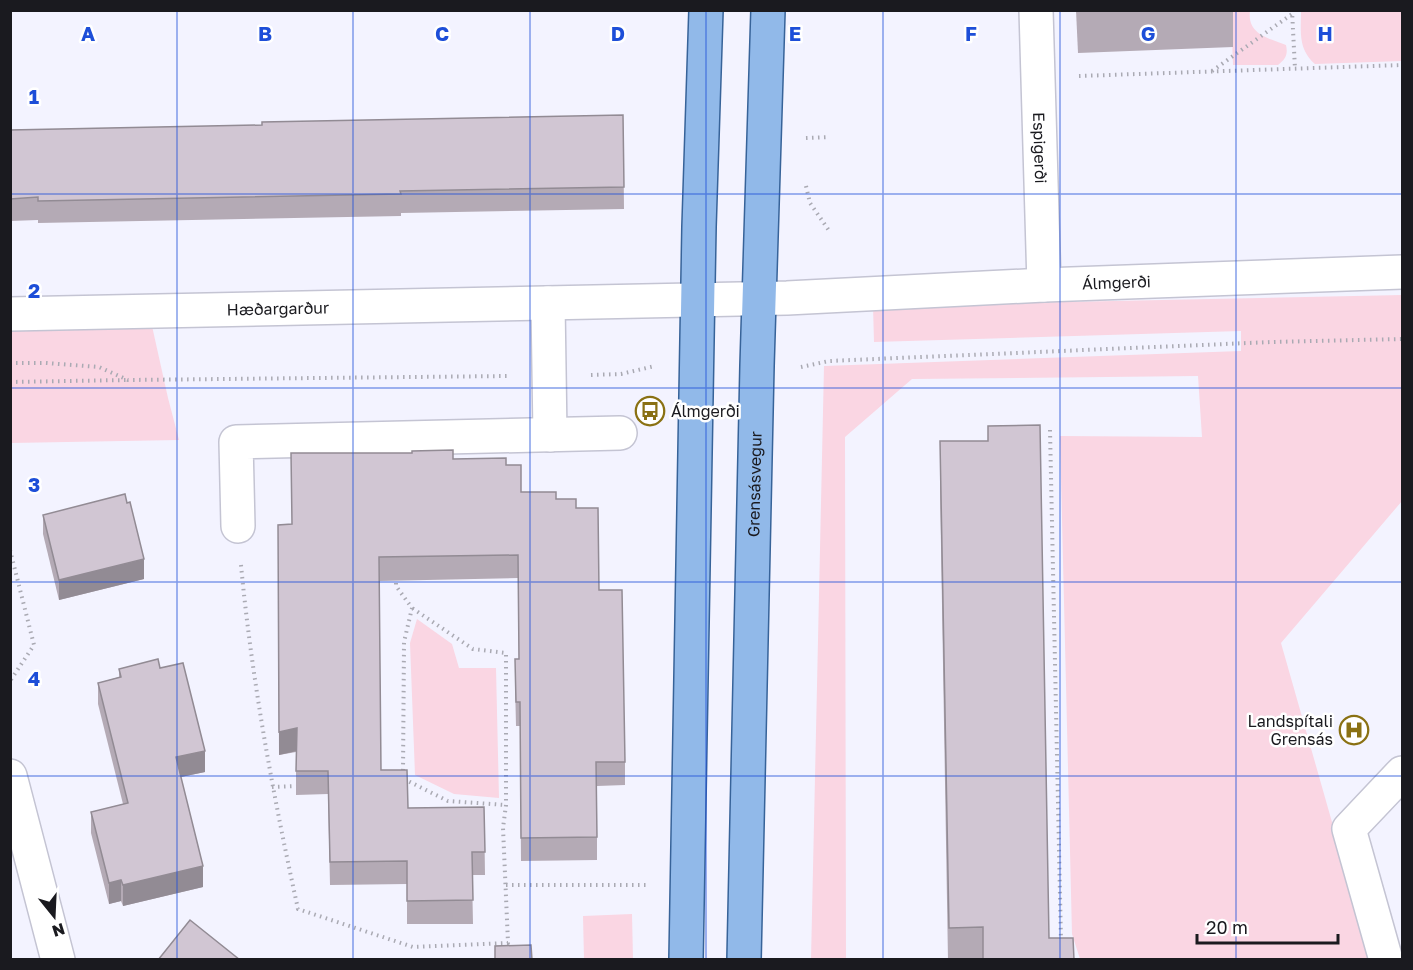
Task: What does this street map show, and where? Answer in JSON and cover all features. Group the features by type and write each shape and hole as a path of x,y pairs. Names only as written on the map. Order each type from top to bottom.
{"main road":[{"path":"686,960 698,300 706,10"},
{"name":"Grensásvegur","path":"744,960 768,10"}],"street":[{"name":"Espigerði","path":"1036,10 1044,285"},
{"name":"Álmgerði","path":"760,298 1402,272"},
{"name":"Hæðargarður","path":"10,314 760,298"},
{"path":"548,303 550,435"},
{"path":"238,526 236,442 620,434"},
{"path":"1386,960 1349,829 1402,773"},
{"path":"10,776 58,960"}],"path":[{"path":"1211,71 1292,12"},
{"path":"1292,12 1295,69"},
{"path":"1039,77 1402,65"},
{"path":"806,138 830,137"},
{"path":"806,186 810,203 830,232"},
{"path":"801,367 829,361 1271,342 1402,339"},
{"path":"10,363 99,367 128,380"},
{"path":"590,375 621,374 658,366"},
{"path":"10,382 519,376"},
{"path":"1050,430 1061,944 1065,952"},
{"path":"238,526 247,621 272,787 298,909 413,947 508,943 503,828 506,806 506,653 473,649 412,608 396,586 396,575"},
{"path":"10,550 34,645 10,681"},
{"path":"399,784 403,778 404,642 412,608"},
{"path":"403,778 448,801 506,806"},
{"path":"272,787 296,786"},
{"path":"506,885 649,885"}],"shaded area":[{"path":"1231,11 1250,11 1250,19 1255,30 1286,45 1286,56 1283,61 1278,65 1233,65"},
{"path":"1301,11 1402,11 1402,61 1315,64 1303,46"},
{"path":"1402,295 1402,501 1281,643 1371,959 1080,959 1072,934 1060,436 1202,437 1198,376 912,379 845,437 846,959 811,960 824,366 1241,351 1241,331 874,342 873,306"},
{"path":"152,326 179,440 11,443 10,330"},
{"path":"417,619 452,644 459,668 496,668 499,798 454,794 415,775 410,643"},
{"path":"632,914 633,959 584,959 583,916"}],"building":[{"path":"623,115 624,187 400,191 401,194 38,201 38,197 10,199 10,130 262,125 262,122"},
{"path":"1040,425 1049,938 1073,938 1074,960 983,960 983,927 949,928 940,441 988,441 988,426"},
{"path":"453,450 453,459 506,458 506,465 521,465 521,492 556,492 556,499 576,499 576,508 598,508 599,590 622,590 625,762 596,762 597,837 521,838 520,702 516,702 515,659 519,659 518,555 379,557 381,770 407,770 408,808 484,807 485,852 472,852 473,900 407,901 407,861 330,862 328,771 296,771 297,728 279,732 278,525 292,524 291,453 412,453 412,451"},
{"path":"125,494 127,503 130,502 144,559 59,580 43,515"},
{"path":"158,659 160,668 183,663 205,751 176,757 203,866 123,885 121,880 109,883 91,812 128,803 98,683 121,677 119,669"},
{"path":"190,920 240,960 158,960"},
{"path":"531,945 532,960 495,960 495,946"}],"place":[{"name":"Álmgerði","path":"650,411"},
{"name":"Landspítali Grensás","path":"1354,730"}]}
